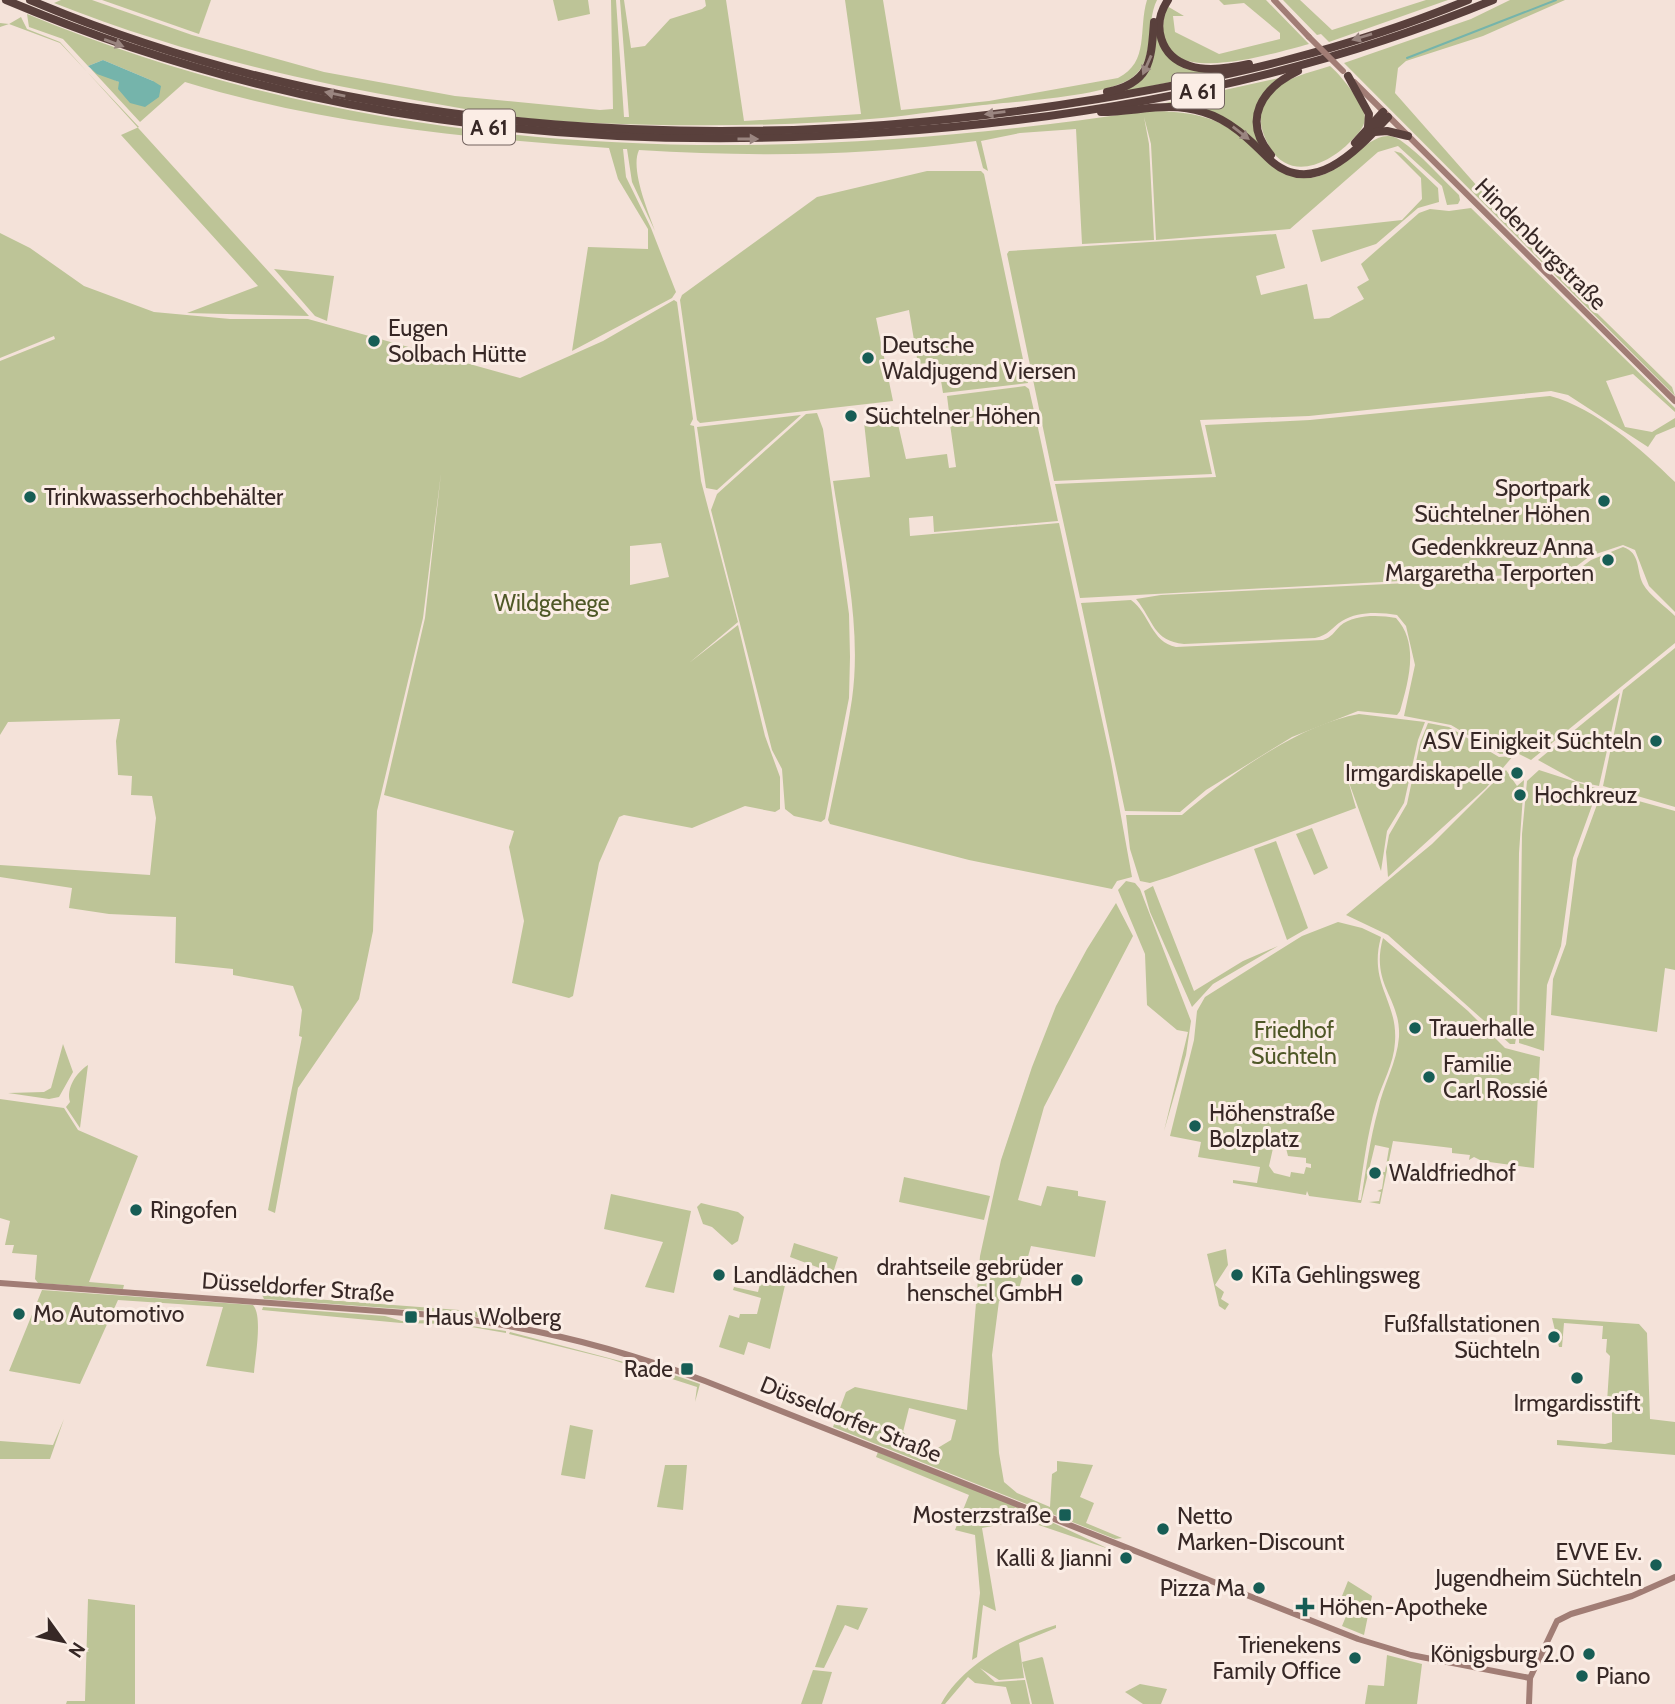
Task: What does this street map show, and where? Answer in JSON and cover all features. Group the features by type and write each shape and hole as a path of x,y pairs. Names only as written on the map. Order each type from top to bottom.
{"highway":[{"name":"A 61","path":"6,0 50,19 179,64 281,92 423,119 536,132 694,140 805,138 941,129 1081,111 1195,91 1313,64 1493,0"},
{"name":"A 61","path":"30,0 183,56 283,83 424,110 537,123 672,130 814,128 956,118 1063,105 1192,82 1276,62 1364,37 1468,0"},
{"path":"1165,0 1160,17 1160,36 1166,49 1178,61 1190,66 1213,69 1262,61 1276,62"},
{"path":"1063,105 1124,87 1142,76 1150,60 1155,19 1165,0"},
{"path":"1313,64 1277,81 1262,101 1258,131 1270,154 1292,168 1318,169 1340,158 1370,131 1387,131 1408,136"},
{"path":"1345,73 1369,114 1370,131"},
{"path":"1081,111 1163,106 1202,112 1233,126 1281,168 1303,174 1319,174 1334,168 1386,115"}],"main road":[{"name":"Hindenburgstraße","path":"1274,0 1386,115 1675,401"},
{"name":"Düsseldorfer Straße","path":"0,1283 457,1317 528,1330 640,1358 718,1385 1358,1639 1410,1655 1530,1678"},
{"path":"1529,1704 1530,1678 1557,1621 1571,1614 1632,1596 1675,1577"}],"green space":[{"path":"61,0 92,0 192,35 324,72 455,96 600,110 613,109 611,0 616,0 624,117 629,117 620,0 624,0 631,48 645,46 670,19 702,9 706,6 705,0 726,0 744,121 861,114 845,0 883,0 901,110 989,101 1118,78 1135,63 1139,54 1147,0 1157,0 1151,20 1148,51 1140,70 1121,84 1104,89 1061,97 882,118 767,125 689,125 554,121 373,93 234,62 189,49 54,3"},
{"path":"102,0 211,0 199,34"},
{"path":"553,0 588,0 590,14 558,21"},
{"path":"1219,0 1266,0 1309,44 1265,56 1212,63 1189,61 1171,52 1163,34 1167,6 1184,16 1173,16 1175,32 1219,54 1280,39 1280,33 1244,3 1224,5"},
{"path":"1283,0 1300,0 1332,30 1426,0 1448,0 1329,42 1321,34 1317,35"},
{"path":"1510,0 1565,0 1483,36 1406,61 1398,68 1395,93 1538,255 1672,387 1675,396 1344,63 1471,19"},
{"path":"27,14 163,63 300,100 439,125 578,140 719,145 860,141 1002,130 1145,111 1171,112 1196,115 1219,123 1241,137 1280,171 1297,177 1313,177 1328,172 1377,138 1389,136 1400,140 1416,152 1459,195 1460,200 1458,204 1447,205 1442,186 1398,146 1378,152 1290,229 1156,240 1151,144 1144,117 1149,144 1154,240 1082,244 1076,129 1020,133 981,141 988,171 983,168 976,141 892,150 808,154 639,150 638,179 655,231 632,182 627,149 623,149 626,177 651,228 676,292 672,298 572,351 588,247 648,249 648,229 618,179 609,148 448,134 342,119 289,109 185,82 140,122 91,69 119,82 153,81 103,60 88,66 63,39 29,27"},
{"path":"21,17 27,29 60,42 87,72 60,43 9,24"},
{"path":"1156,32 1173,59 1220,72 1117,93 1141,79"},
{"path":"1330,66 1346,83 1361,106 1365,119 1363,125 1341,150 1319,163 1296,166 1285,163 1275,155 1263,133 1261,119 1264,104 1277,87 1286,81"},
{"path":"87,72 139,127 138,128"},
{"path":"1279,78 1263,94 1258,111 1264,150 1223,118 1161,104"},
{"path":"138,128 309,316 187,313 258,286 121,135"},
{"path":"1394,151 1401,153 1438,188 1439,202 1418,208 1376,244 1321,262 1312,230 1402,220 1422,199 1421,178"},
{"path":"927,171 981,171 984,174 1028,383 943,393 938,362 918,364 909,310 876,318 893,401 700,423 697,420 680,300 682,295 817,197"},
{"path":"1471,208 1675,408 1675,412 1633,374 1606,381 1625,427 1652,432 1675,418 1675,427 1656,435 1648,447 1568,395 1551,391 1309,416 1200,420 1212,474 1054,481 1007,254 1009,251 1276,234 1285,268 1256,276 1261,295 1307,284 1314,319 1329,318 1364,299 1357,287 1369,280 1361,264 1419,213 1430,209 1449,211"},
{"name":"Wildgehege","path":"0,233 30,248 84,286 154,312 230,319 308,319 520,378 603,341 674,300 677,302 693,419 690,425 694,426 701,481 738,622 689,663 738,625 765,736 780,777 780,809 775,812 745,806 692,828 624,815 619,817 599,863 573,996 569,998 512,983 524,921 509,847 514,831 384,795 425,618 441,473 423,618 377,811 373,931 359,999 298,1088 275,1213 268,1210 302,1037 299,1036 302,1010 293,986 233,975 233,969 175,963 176,917 109,914 69,908 72,888 0,877 0,865 150,875 156,818 152,796 131,795 132,776 118,775 116,741 120,719 8,722 0,735 0,361 55,339 54,336 0,358","holes":["661,543 669,577 630,585 630,546"]},
{"path":"274,269 334,276 327,321 315,316"},
{"path":"1025,386 1029,389 1034,411 950,420 947,396"},
{"path":"1550,396 1601,420 1633,444 1675,482 1675,612 1649,586 1635,550 1623,545 1590,556 1569,572 1080,598 1055,484 1216,477 1205,425 1310,420"},
{"path":"895,411 906,459 947,454 949,468 956,467 950,424 1035,414 1058,521 934,532 933,516 909,518 910,536 1059,523 1111,761 1132,877 1117,881 1112,889 969,860 830,824 828,820 847,730 855,672 850,590 833,481 870,477 864,422 869,421 869,414"},
{"path":"817,413 823,429 849,614 850,657 849,698 825,819 821,822 794,816 785,809 782,769 772,750 711,510 717,494 806,414"},
{"path":"801,415 717,490 706,488 697,427"},
{"path":"1623,547 1633,553 1646,588 1675,616 1675,643 1531,760 1517,753 1500,754 1451,725 1404,716 1415,665 1406,626 1397,615 1355,615 1315,638 1184,644 1166,639 1160,634 1136,599 1161,595 1571,575 1591,560"},
{"path":"1131,600 1161,640 1176,647 1323,640 1352,619 1375,616 1396,618 1408,639 1410,651 1409,676 1400,711 1397,715 1358,711 1292,737 1206,790 1180,812 1125,811 1081,603"},
{"path":"1675,648 1675,807 1603,786 1623,690"},
{"path":"1620,693 1599,786 1576,781 1538,760"},
{"path":"1359,714 1425,722 1418,740 1404,803 1387,831 1381,871 1347,777 1356,808 1169,877 1150,883 1140,881 1130,849 1126,815 1182,815 1220,784 1265,754 1312,729"},
{"path":"1428,723 1449,727 1499,757 1513,756 1486,788 1388,877 1386,852 1389,835 1407,804 1420,743"},
{"path":"1506,770 1517,786 1524,780 1519,853 1515,1044 1510,1044 1388,935 1346,915 1432,844"},
{"path":"1539,770 1598,789 1573,858 1561,946 1547,985 1544,1051 1519,1043 1522,834 1527,781"},
{"path":"1602,791 1675,811 1675,970 1665,968 1657,1032 1551,1015 1553,979 1566,944 1577,859"},
{"path":"1312,828 1328,868 1314,875 1296,834"},
{"path":"1276,841 1308,928 1287,940 1254,849"},
{"path":"1126,881 1135,883 1140,889 1191,1021 1186,1055 1164,1131 1188,1032 1177,1030 1147,1005 1145,954 1118,890"},
{"path":"1153,886 1194,991 1243,961 1278,946 1213,984 1192,1007 1150,912 1144,891"},
{"path":"1116,903 1133,936 1044,1107 1018,1200 1041,1206 1047,1186 1078,1191 1078,1196 1106,1201 1095,1257 1031,1246 1015,1303 999,1301 992,1355 999,1453 1004,1482 1017,1493 1050,1507 1052,1474 1057,1471 1057,1461 1093,1465 1080,1497 1094,1503 1086,1523 1122,1538 1115,1539 833,1427 846,1392 855,1387 967,1410 980,1256 1001,1160 1056,1006","holes":["909,1408 956,1420 951,1440 936,1449 920,1449 916,1438 904,1452 900,1451 911,1439 903,1432"]},
{"name":"Friedhof Süchteln","path":"1338,922 1362,928 1381,937 1378,967 1395,1027 1395,1042 1373,1116 1358,1200 1361,1200 1375,1121 1396,1056 1399,1037 1396,1011 1380,968 1383,938 1468,1011 1505,1048 1540,1057 1534,1168 1482,1161 1474,1157 1469,1160 1470,1155 1452,1153 1452,1148 1393,1141 1380,1204 1369,1202 1379,1201 1381,1192 1377,1191 1382,1189 1384,1175 1381,1172 1385,1172 1389,1148 1375,1145 1361,1203 1309,1196 1307,1191 1306,1195 1233,1183 1233,1180 1257,1183 1260,1167 1198,1157 1201,1142 1170,1136 1194,1040 1197,1011 1205,997 1302,936","holes":["1276,1135 1284,1140 1288,1156 1306,1158 1306,1163 1311,1164 1311,1168 1306,1167 1304,1174 1291,1172 1290,1177 1274,1173 1269,1166"]},
{"path":"63,1044 73,1072 59,1097 49,1099 8,1093 44,1092 51,1088"},
{"path":"88,1065 80,1128 66,1107 70,1102 69,1091 73,1081"},
{"path":"0,1099 64,1108 78,1130 138,1156 89,1282 124,1285 123,1289 38,1283 35,1279 37,1255 12,1253 14,1245 5,1245 10,1221 0,1218"},
{"path":"904,1177 990,1196 984,1220 899,1202"},
{"path":"611,1194 691,1211 674,1293 645,1287 663,1242 604,1229"},
{"path":"701,1203 738,1212 744,1217 738,1241 732,1245 712,1227 703,1224 697,1207"},
{"path":"794,1243 838,1257 833,1273 790,1257"},
{"path":"1226,1249 1228,1265 1215,1285 1224,1292 1221,1299 1229,1304 1225,1310 1219,1306 1207,1254"},
{"path":"770,1274 786,1281 770,1349 748,1342 744,1355 719,1347 729,1315 739,1318 740,1314 757,1314 761,1298 733,1290 734,1287 758,1292 762,1276"},
{"path":"42,1290 253,1305 258,1318 254,1373 206,1366 223,1307 118,1300 80,1384 9,1371"},
{"path":"262,1295 472,1311 509,1318 505,1322 456,1313 264,1299"},
{"path":"263,1307 385,1316 402,1321 430,1320 506,1331 506,1333 454,1324 401,1323 262,1310"},
{"path":"1552,1318 1639,1324 1647,1333 1650,1419 1675,1422 1675,1455 1557,1445 1557,1440 1605,1444 1612,1442 1612,1403 1607,1402 1610,1356 1606,1352 1607,1339 1602,1339 1603,1326 1564,1323 1562,1347 1559,1347"},
{"path":"510,1332 677,1376 700,1384 695,1402 697,1387 610,1359 509,1334"},
{"path":"64,1419 50,1459 0,1459 0,1441 53,1445"},
{"path":"570,1425 593,1430 585,1479 561,1475"},
{"path":"878,1452 1028,1511 1109,1549 1024,1520 982,1528 996,1611 983,1605 977,1657 972,1660 980,1593 975,1535 955,1530 969,1495 876,1457"},
{"path":"665,1465 687,1465 683,1510 657,1507"},
{"path":"1348,1581 1372,1596 1364,1635 1342,1626 1351,1604 1342,1596"},
{"path":"88,1599 135,1605 135,1704 66,1704 67,1701 85,1701"},
{"path":"837,1605 868,1608 858,1630 845,1625 824,1668 815,1667"},
{"path":"1056,1625 1056,1628 1019,1643 1024,1678 999,1680 980,1668 995,1682 1025,1680 1030,1704 1011,1704 1006,1687 975,1683 968,1677 945,1704 941,1704 962,1676 991,1654 1023,1637"},
{"path":"1387,1655 1422,1664 1417,1704 1365,1704 1368,1685 1384,1686"},
{"path":"1042,1657 1054,1704 1032,1704 1022,1662"},
{"path":"813,1670 832,1672 822,1704 801,1704"},
{"path":"1140,1684 1167,1689 1161,1704 1143,1704 1125,1692"}],"water":[{"path":"103,60 161,86 159,97 145,107 130,103 118,89 119,82 97,74 88,66"}],"waterway":[{"path":"1407,58 1556,0"}],"place":[{"name":"Eugen Solbach Hütte","path":"374,341"},
{"name":"Deutsche Waldjugend Viersen","path":"868,358"},
{"name":"Süchtelner Höhen","path":"851,416"},
{"name":"Trinkwasserhochbehälter","path":"30,497"},
{"name":"Sportpark Süchtelner Höhen","path":"1604,501"},
{"name":"Gedenkkreuz Anna Margaretha Terporten","path":"1608,560"},
{"name":"ASV Einigkeit Süchteln","path":"1656,741"},
{"name":"Irmgardiskapelle","path":"1517,773"},
{"name":"Hochkreuz","path":"1520,795"},
{"name":"Trauerhalle","path":"1415,1028"},
{"name":"Familie Carl Rossié","path":"1429,1077"},
{"name":"Höhenstraße Bolzplatz","path":"1195,1126"},
{"name":"Waldfriedhof","path":"1375,1173"},
{"name":"Ringofen","path":"136,1210"},
{"name":"Landlädchen","path":"719,1275"},
{"name":"KiTa Gehlingsweg","path":"1237,1275"},
{"name":"drahtseile gebrüder henschel GmbH","path":"1077,1280"},
{"name":"Mo Automotivo","path":"19,1314"},
{"name":"Haus Wolberg","path":"411,1317"},
{"name":"Fußfallstationen Süchteln","path":"1554,1337"},
{"name":"Rade","path":"687,1369"},
{"name":"Irmgardisstift","path":"1577,1378"},
{"name":"Mosterzstraße","path":"1065,1515"},
{"name":"Netto Marken-Discount","path":"1163,1529"},
{"name":"Kalli & Jianni","path":"1126,1558"},
{"name":"EVVE Ev. Jugendheim Süchteln","path":"1656,1565"},
{"name":"Pizza Ma","path":"1259,1588"},
{"name":"Höhen-Apotheke","path":"1305,1607"},
{"name":"Königsburg 2.0","path":"1589,1654"},
{"name":"Trienekens Family Office","path":"1355,1658"},
{"name":"Piano","path":"1582,1676"}]}
